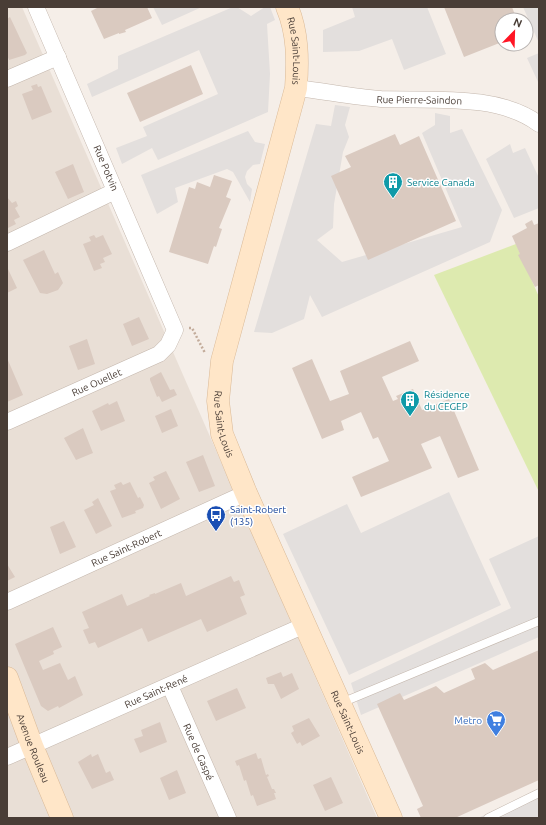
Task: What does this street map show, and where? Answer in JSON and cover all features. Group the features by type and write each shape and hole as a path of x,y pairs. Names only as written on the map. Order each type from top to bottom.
{"street":[{"name":"Rue Potvin","path":"36,7 175,330"},
{"name":"Rue Saint-Louis","path":"287,7 295,36 298,63 296,88 222,362 218,401 222,434 246,493 391,818"},
{"path":"7,79 58,57"},
{"name":"Rue Pierre-Saindon","path":"296,88 380,98 455,100 502,106 529,116 539,124"},
{"path":"7,243 115,191"},
{"name":"Rue Ouellet","path":"7,422 159,354 168,345 175,330"},
{"name":"Rue Saint-Robert","path":"7,602 246,493"},
{"name":"Rue Saint-René","path":"7,757 305,625"},
{"name":"Avenue Rouleau","path":"7,678 32,746 62,818"},
{"name":"Rue de Gaspé","path":"170,686 228,818"}],"lane":[{"path":"340,704 539,621"},
{"path":"488,818 539,793"}],"path":[{"path":"175,330 192,328 208,360 222,362"}],"shaded area":[{"path":"7,7 22,7 377,818 7,818"},
{"path":"153,7 202,7 162,25"},
{"path":"233,7 237,7 251,16 265,7 270,7 275,20 267,24 270,74 268,112 158,160 152,148 122,164 116,148 147,136 143,127 218,94 199,50 92,97 87,84 118,69 118,56"},
{"path":"352,7 427,7 446,54 404,70 392,39 359,51 323,52 323,30 355,17"},
{"path":"523,7 539,7 539,43 534,32 534,12 525,12"},
{"path":"539,53 539,84 527,58"},
{"path":"335,105 350,107 345,125 349,137 343,152 334,204 333,228 317,240 342,262 462,227 422,133 435,125 435,113 450,116 450,133 462,129 502,210 490,242 322,317 310,295 304,319 272,333 254,332 316,124 331,126"},
{"path":"248,131 255,142 265,144 260,164 253,165 247,171 245,177 247,184 252,189 250,202 233,172 227,169 175,188 178,202 157,214 141,175"},
{"path":"510,144 513,153 525,148 539,178 539,208 514,218 486,159"},
{"path":"449,492 501,605 349,675 283,534 347,504 361,533"},
{"path":"539,536 539,637 361,715 351,683 511,608 489,559"},
{"path":"539,790 539,818 478,818"}],"green space":[{"path":"516,244 539,297 539,492 434,275"}],"building":[{"path":"99,7 147,7 152,18 125,30 126,32 104,39 91,11"},
{"path":"444,7 512,7 514,12 494,12 494,45 464,57"},
{"path":"10,17 27,53 9,60 7,55 7,19"},
{"path":"191,65 203,94 140,122 127,93"},
{"path":"37,84 38,87 41,86 52,112 32,120 22,94 33,90 31,86"},
{"name":"Service Canada","path":"395,134 400,145 419,136 456,221 368,260 331,176 351,167 345,156"},
{"path":"73,164 84,192 68,199 55,172"},
{"path":"214,175 232,181 226,197 231,199 219,228 222,229 216,247 214,246 208,264 169,252 189,187 195,189 197,182 210,187"},
{"path":"7,197 12,203 16,201 18,206 15,208 20,217 14,220 16,224 8,228"},
{"path":"532,220 534,225 539,223 539,285 535,287 518,255 520,254 512,236 527,228 525,224"},
{"path":"94,235 96,238 103,235 112,254 103,258 105,262 100,264 102,268 94,271 83,244 91,241 89,237"},
{"path":"44,250 55,274 58,272 63,283 58,290 47,294 40,293 23,260"},
{"path":"7,269 17,288 7,293"},
{"path":"139,317 149,339 132,346 123,324"},
{"path":"87,339 95,364 78,370 69,346"},
{"name":"Résidence du CEGEP","path":"410,341 419,361 382,377 393,401 398,399 396,396 413,389 422,410 449,399 479,470 458,478 440,436 421,444 432,468 361,497 352,477 389,461 378,437 373,439 361,412 341,421 344,430 322,439 292,368 312,359 330,401 349,394 340,371"},
{"path":"7,358 23,395 7,402"},
{"path":"161,372 170,390 174,389 177,395 162,402 159,396 157,397 150,380 150,378"},
{"path":"117,401 125,421 101,431 92,411 108,403 109,405"},
{"path":"171,409 178,426 162,433 155,416"},
{"path":"83,428 93,453 76,460 64,438"},
{"path":"203,455 215,486 199,492 186,462"},
{"path":"166,471 180,499 161,509 149,483 155,480 153,477"},
{"path":"121,482 123,485 130,482 138,498 140,497 144,505 143,508 135,511 136,513 122,518 110,491 116,489 114,485"},
{"path":"98,498 112,526 96,534 84,510 94,505 92,502"},
{"path":"64,521 76,547 60,554 50,527"},
{"path":"7,564 15,577 7,581"},
{"path":"231,576 234,582 239,580 245,595 240,597 247,614 207,632 201,619 148,642 142,628 98,648 95,642 89,644 83,630 89,628 82,612 122,594 127,606 150,596 149,595 181,583 186,596"},
{"path":"53,627 62,647 53,651 54,654 39,661 43,670 60,663 68,680 75,676 83,695 59,708 58,706 48,711 41,706 15,644"},
{"path":"539,650 539,780 455,818 421,818 417,809 423,806 377,704 400,693 404,700 436,686 444,693 475,679 471,669 485,663 493,670"},
{"path":"281,672 283,677 292,673 299,689 281,699 274,684 268,684 266,678"},
{"path":"237,688 246,708 216,721 207,701"},
{"path":"309,718 320,736 302,746 300,742 297,744 291,733 294,731 292,726"},
{"path":"160,722 167,742 140,753 134,739 143,736 141,730"},
{"path":"256,753 258,759 261,758 266,775 268,774 269,776 267,777 272,789 274,789 276,793 274,793 276,799 257,806 253,795 251,796 246,780 244,781 239,765 237,766 235,761"},
{"path":"91,754 92,757 98,754 106,773 110,771 114,780 92,789 78,762"},
{"path":"177,770 186,793 169,800 160,778"},
{"path":"331,777 343,803 325,811 313,785"}],"place":[{"name":"Service Canada","path":"393,199"},
{"name":"Résidence du CEGEP","path":"410,417"},
{"name":"Saint-Robert (135)","path":"216,532"},
{"name":"Metro","path":"496,737"}]}
